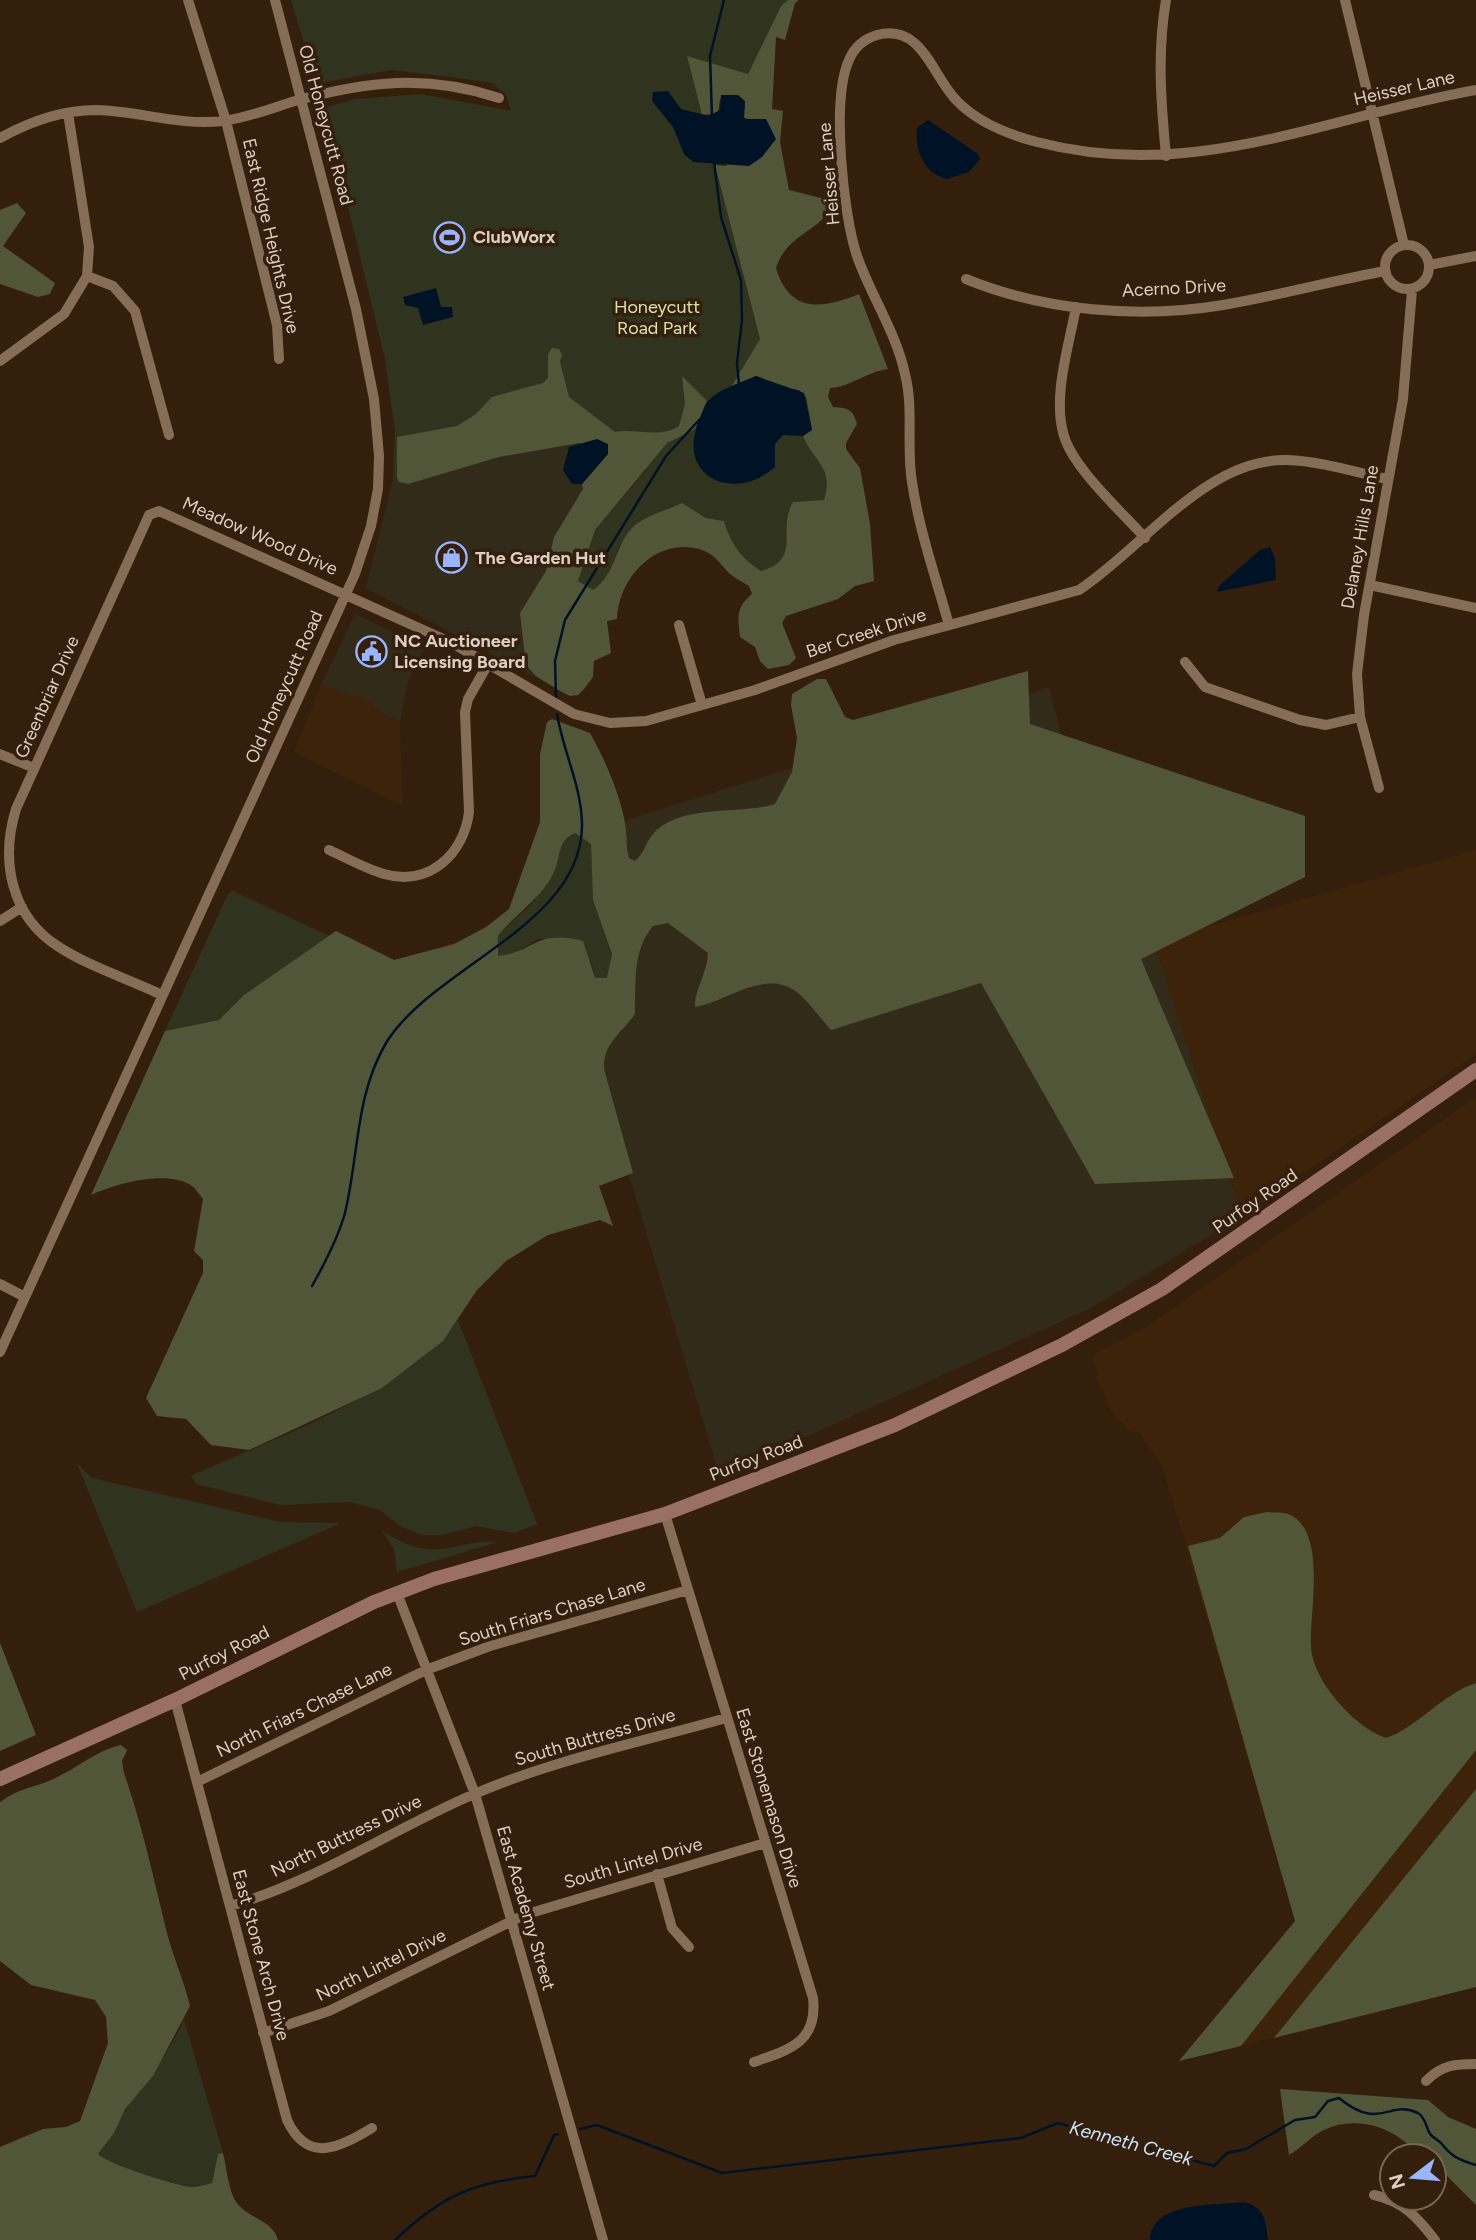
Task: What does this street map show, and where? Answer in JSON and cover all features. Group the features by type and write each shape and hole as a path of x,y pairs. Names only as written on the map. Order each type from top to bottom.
{"street":[{"name":"East Ridge Heights Drive","path":"188,0 226,121 277,325 279,359"},
{"name":"Old Honeycutt Road","path":"0,1352 346,593 362,555 374,511 379,474 378,429 356,309 275,0"},
{"path":"1166,0 1160,37 1159,75 1166,156"},
{"path":"1345,0 1404,245"},
{"name":"Heisser Lane","path":"949,625 912,483 905,370 863,271 852,235 840,139 848,61 866,39 899,34 916,42 944,87 959,104 1005,131 1071,150 1136,158 1225,149 1373,112 1476,90"},
{"path":"0,138 31,123 68,113 107,111 177,122 226,121 365,84 396,81 423,82 499,98"},
{"path":"0,360 64,314 86,276 89,247 68,113"},
{"path":"1404,245 1422,251 1429,265 1424,282 1412,290 1396,288 1385,271 1388,256 1404,245"},
{"path":"1429,265 1476,256"},
{"name":"Acerno Drive","path":"966,279 995,291 1033,301 1128,310 1222,305 1385,271"},
{"path":"86,276 113,286 135,311 169,435"},
{"name":"Delaney Hills Lane","path":"1379,788 1360,717 1357,674 1402,399 1412,290"},
{"path":"1076,307 1060,404 1064,438 1076,460 1144,538"},
{"name":"Ber Creek Drive","path":"346,593 450,642 563,709 597,721 646,721 949,625 1079,590 1105,572 1216,479 1252,463 1290,460 1387,479"},
{"name":"Meadow Wood Drive","path":"159,511 346,593"},
{"name":"Greenbriar Drive","path":"159,511 149,515 34,768 9,825 5,850 8,872 22,907 59,947 162,995"},
{"path":"1370,584 1476,608"},
{"path":"679,625 702,705"},
{"path":"1185,662 1205,687 1300,720 1326,725 1360,717"},
{"path":"329,850 383,874 403,876 428,872 455,852 467,828 469,812 465,712 468,699 488,664"},
{"path":"0,754 34,768"},
{"path":"0,921 22,907"},
{"name":"Purfoy Road","path":"0,1779 175,1700 260,1656 397,1593 521,1553 665,1514 895,1425 1114,1318 1163,1289 1476,1070"},
{"path":"0,1284 25,1297"},
{"name":"East Stonemason Drive","path":"665,1514 814,2009 810,2028 798,2044 754,2062"},
{"name":"South Friars Chase Lane","path":"426,1670 490,1646 688,1590"},
{"name":"East Academy Street","path":"397,1593 475,1794 603,2240"},
{"name":"North Friars Chase Lane","path":"197,1782 426,1670"},
{"name":"East Stone Arch Drive","path":"175,1700 287,2120 299,2138 308,2145 333,2148 372,2128"},
{"name":"South Buttress Drive","path":"475,1794 523,1775 726,1718"},
{"name":"North Buttress Drive","path":"230,1906 279,1889 475,1794"},
{"name":"South Lintel Drive","path":"512,1920 561,1902 765,1843"},
{"path":"657,1874 672,1928 690,1947"},
{"name":"North Lintel Drive","path":"263,2034 329,2011 512,1920"},
{"path":"1426,2081 1439,2068 1454,2064 1476,2064"},
{"path":"1374,2195 1391,2199 1408,2208 1435,2240"}],"shaded area":[{"path":"586,429 665,474 554,687 366,588 393,479"},
{"path":"355,614 425,647 409,679 400,722 374,709 370,701 321,685"},
{"path":"321,685 370,701 375,709 400,722 403,806 294,752"},
{"path":"1049,687 1116,952 1154,942 1242,1216 1091,1308 748,1463 717,1467 596,1066 535,849"},
{"path":"1476,850 1476,1054 1242,1216 1154,942"},
{"path":"1476,1097 1476,1987 1179,2061 1295,1921 1162,1465 1140,1434 1129,1430 1111,1411 1099,1384 1093,1360 1096,1353 1146,1327"}],"green space":[{"name":"Honeycutt Road Park","path":"291,0 788,0 781,6 748,74 687,57 760,339 731,387 707,401 775,443 783,435 803,436 825,472 824,500 793,502 788,513 785,551 774,566 761,571 738,550 724,521 706,518 682,503 619,546 603,584 593,590 578,581 595,530 647,470 586,429 393,479 395,432 385,359 324,108 355,99 421,94 511,111 506,95 492,83 391,70 321,83 315,79"},
{"path":"788,0 799,0 795,3 785,40 776,37 772,109 783,111 780,142 789,190 833,201 820,222 788,247 776,268 790,294 809,304 832,303 859,294 888,369 830,388 828,397 833,407 852,412 857,424 846,443 846,449 860,468 870,524 874,581 855,586 838,599 786,616 782,623 796,658 789,665 768,669 760,661 755,647 740,637 739,614 752,594 749,586 704,551 683,547 668,549 642,564 632,576 619,604 617,619 607,621 611,653 594,661 593,677 578,695 570,696 536,676 526,665 520,613 546,571 554,537 583,489 582,484 608,454 579,443 499,457 408,484 399,482 397,478 397,437 457,426 476,414 492,397 543,383 548,378 548,354 552,348 559,349 562,355 560,362 569,397 615,432 655,433 679,426 685,404 682,376 707,401 695,429 667,443 595,530 578,581 593,590 606,577 622,542 633,527 650,516 682,503 706,518 724,521 738,550 761,571 774,566 781,559 785,551 788,513 793,502 824,500 825,472 803,436 812,429 806,397 799,390 785,388 756,376 731,387 760,339 715,165 726,166 752,121 743,117 745,105 720,99 718,113 702,115 687,56 748,74 781,6"},
{"path":"17,203 26,213 3,246 55,283 50,294 38,297 0,284 0,210"},
{"path":"1028,671 1030,724 1305,816 1305,877 1141,959 1234,1178 1095,1184 981,983 831,1030 809,1003 794,990 782,985 757,985 695,1007 708,953 668,923 653,926 638,957 635,1014 614,1039 604,1060 604,1069 633,1173 599,1186 613,1226 600,1220 548,1235 506,1261 477,1290 443,1341 382,1388 249,1450 211,1445 186,1419 157,1416 146,1398 203,1273 203,1260 194,1251 203,1199 192,1186 182,1181 156,1178 127,1183 91,1195 165,1031 219,1020 244,995 336,931 394,960 454,944 486,927 509,909 540,822 540,754 547,722 552,719 590,733 617,794 629,858 635,861 653,834 664,824 678,818 711,811 775,804 792,772 797,738 791,705 792,694 817,679 826,679 845,717 853,720","holes":["575,833 591,844 593,900 612,954 607,978 595,978 583,941 567,938 545,939 511,954 498,956 498,936 548,883 556,868 564,841"]},
{"path":"575,833 591,844 593,901 612,954 607,979 595,978 592,962 540,938 515,953 498,957 498,936 537,897 557,852"},
{"path":"233,891 329,936 244,995 219,1020 165,1031 228,894"},
{"path":"458,1320 537,1524 514,1533 476,1526 442,1535 422,1535 400,1526 380,1510 349,1502 280,1505 196,1484 191,1476 297,1430 372,1392 406,1370 435,1346"},
{"path":"77,1463 92,1478 281,1522 341,1523 137,1612"},
{"path":"1267,1512 1288,1514 1300,1523 1308,1536 1314,1574 1311,1632 1313,1659 1337,1701 1361,1724 1386,1738 1408,1727 1452,1694 1476,1683 1476,1750 1241,2046 1179,2061 1295,1921 1188,1546 1220,1538 1244,1517"},
{"path":"382,1531 410,1545 428,1549 498,1542 397,1572 394,1549"},
{"path":"0,1643 36,1735 0,1751"},
{"path":"121,1745 127,1750 122,1761 124,1773 190,2006 153,2076 125,2109 114,2133 98,2154 127,2168 190,2187 212,2183 218,2154 223,2153 230,2186 237,2203 271,2228 278,2240 0,2240 0,2147 43,2129 66,2127 80,2121 108,2043 106,2017 95,2000 31,1985 0,1961 0,1802"},
{"path":"1476,1789 1476,1987 1274,2038"},
{"path":"184,2020 223,2153 218,2154 212,2183 193,2187 142,2174 98,2154 123,2112 165,2054"},
{"path":"1280,2089 1428,2100 1448,2117 1476,2129 1476,2205 1448,2177 1448,2142 1404,2142 1383,2129 1354,2123 1334,2126 1320,2132 1289,2155"}],"water":[{"path":"668,91 681,109 709,116 720,110 721,95 738,95 745,101 744,119 766,119 776,139 762,157 749,166 693,162 684,154 673,127 652,101 653,92"},
{"path":"928,120 978,154 980,159 969,172 947,179 932,172 927,166 920,153 917,128"},
{"path":"436,288 441,307 452,307 453,317 423,325 418,308 405,305 403,297"},
{"path":"756,376 804,393 812,430 803,436 783,435 775,444 775,467 759,478 743,483 727,483 713,479 702,470 695,457 694,440 704,407 718,393"},
{"path":"597,439 608,444 608,454 582,484 572,484 563,470 569,447"},
{"path":"1270,547 1275,558 1276,580 1217,592 1219,586 1260,550"},
{"path":"1244,2202 1260,2211 1268,2240 1150,2240 1153,2227 1161,2218 1172,2212 1201,2205"}],"waterway":[{"path":"712,117 710,56 724,0"},
{"path":"714,162 721,217 741,280 742,320 737,363 739,385"},
{"path":"556,698 555,661 565,620 666,456 700,419"},
{"path":"312,1286 331,1250 345,1213 368,1084 386,1043 408,1016 437,990 533,917 559,890 576,859 582,823 581,809 557,714"},
{"name":"Kenneth Creek","path":"580,2129 597,2125 722,2173 1021,2138 1058,2123 1214,2166 1227,2153 1246,2149 1295,2120 1315,2117 1328,2101 1339,2098 1365,2113 1399,2110 1418,2113 1424,2119 1430,2134 1452,2155 1476,2165"},
{"name":"Kenneth Creek","path":"395,2240 428,2212 459,2194 493,2182 535,2176 554,2135 558,2134"}],"place":[{"name":"ClubWorx","path":"450,237"},
{"name":"The Garden Hut","path":"452,558"},
{"name":"NC Auctioneer Licensing Board","path":"371,651"}]}
